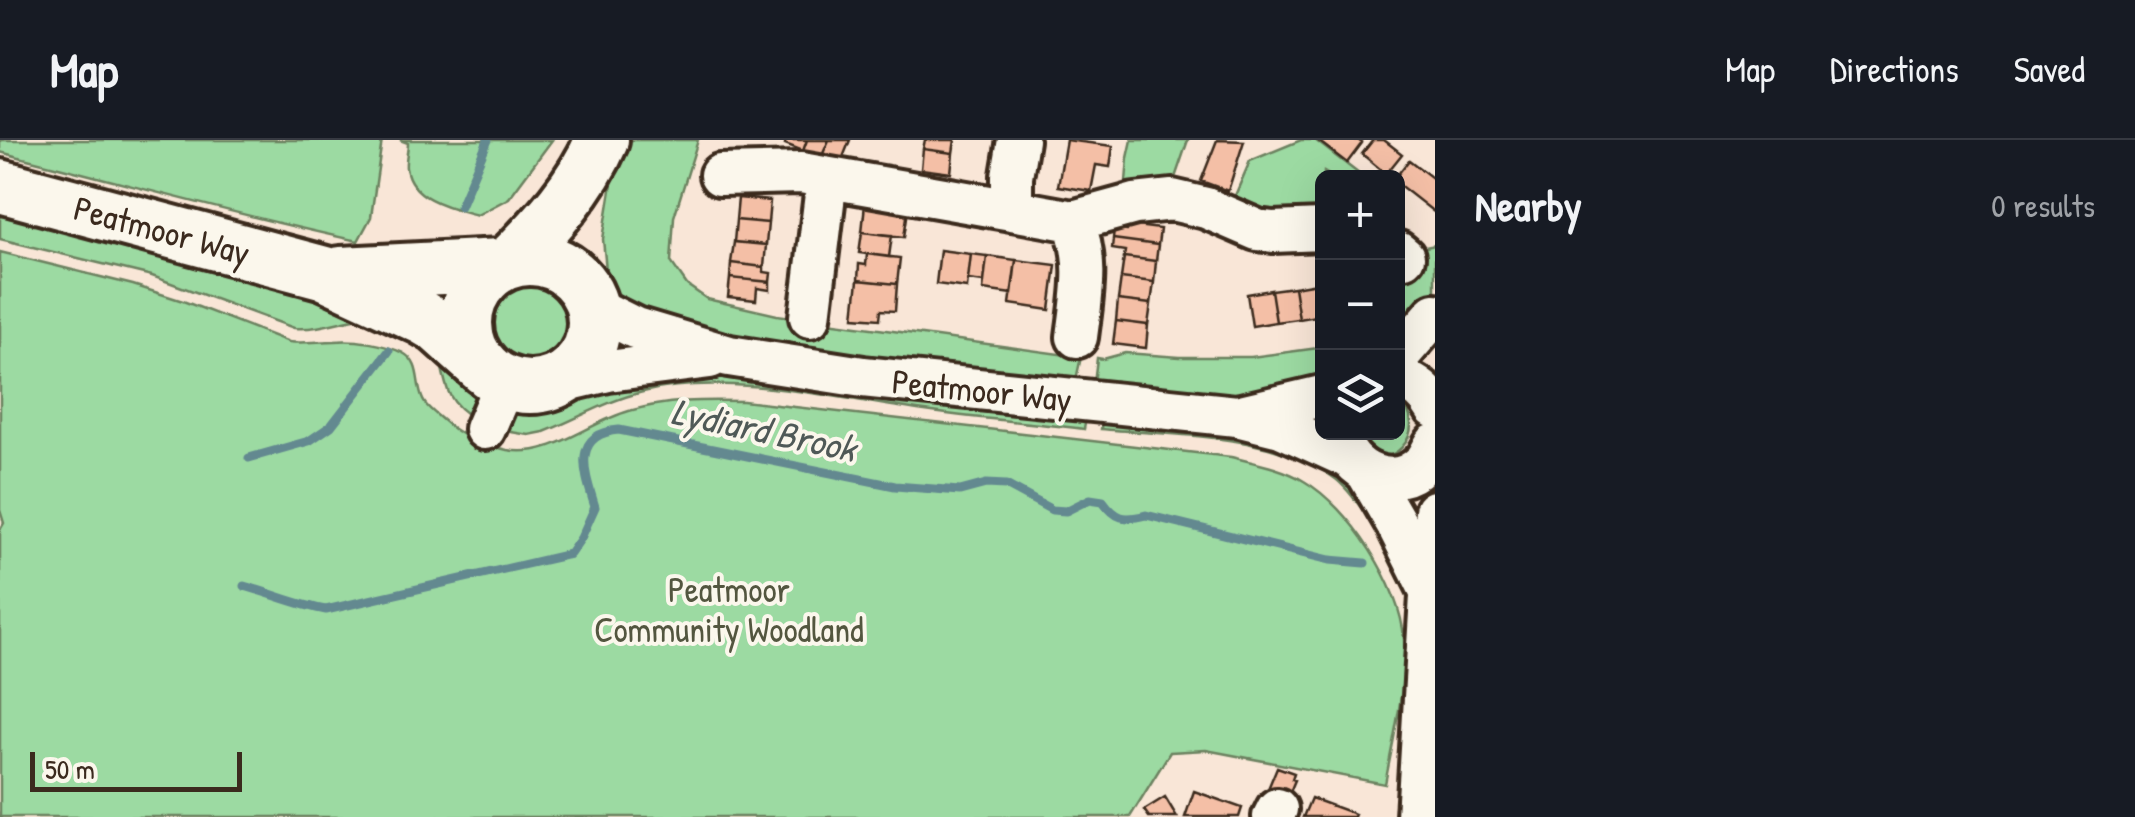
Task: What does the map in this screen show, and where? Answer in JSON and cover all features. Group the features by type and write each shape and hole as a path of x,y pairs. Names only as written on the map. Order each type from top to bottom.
{"main road":[{"path":"599,146 586,292 594,324 588,350 572,372 513,379 477,360 466,336 467,309 478,285 506,264 554,216 599,146"},
{"name":"Peatmoor Way","path":"0,186 324,273 423,318 513,379"},
{"name":"Peatmoor Way","path":"324,273 537,259 562,268 586,292"}],"street":[{"path":"1012,210 1018,140"},
{"path":"720,175 787,172 1073,220 1135,204 1172,200 1206,208 1257,230 1315,230"},
{"path":"810,317 827,178"},
{"path":"1073,220 1081,237 1085,265 1078,338"},
{"name":"Peatmoor Way","path":"586,292 603,312 620,322 729,356 863,378 1238,416 1281,427 1352,454"},
{"path":"1404,350 1435,314"},
{"name":"Peatmoor Way","path":"513,379 729,356"},
{"path":"485,430 513,379"},
{"path":"1405,380 1421,389 1435,408"},
{"name":"Peatmoor Way","path":"1238,416 1315,398"},
{"path":"1352,454 1382,477 1397,477 1424,463 1435,444"},
{"path":"1352,454 1396,523 1429,589"},
{"path":"1417,817 1435,511"}],"green space":[{"path":"0,140 382,140 371,217 358,241 0,152"},
{"path":"400,140 552,140 509,198 477,215 434,201 416,188 406,168 408,143"},
{"path":"625,140 698,140 674,217 671,262 687,285 707,299 777,315 1081,357 1075,384 742,341 696,331 619,301 607,281 603,239 615,165"},
{"path":"1132,140 1188,140 1176,175 1164,194 1144,201 1126,182"},
{"path":"1301,140 1315,140 1354,170 1315,170 1315,218 1228,212 1250,161"},
{"path":"0,202 309,285 367,317 294,328 152,276 0,239"},
{"path":"1435,245 1435,290 1405,334 1405,268 1421,248"},
{"name":"Peatmoor Community Woodland","path":"0,252 133,285 289,342 352,341 403,353 413,362 424,403 430,409 462,434 507,450 554,445 614,416 643,407 743,401 1231,457 1269,466 1304,481 1338,509 1370,550 1393,596 1404,639 1403,676 1385,784 1206,750 1170,752 1130,817 0,817 0,530 4,523 0,510"},
{"path":"530,278 547,281 562,291 572,306 572,340 562,355 547,365 530,368 513,365 498,355 488,340 485,323 488,306 498,291 513,281"},
{"path":"1315,348 1315,385 1280,397 1205,399 1094,383 1097,358 1125,353 1251,357"},
{"path":"440,358 479,396 475,419 449,394"},
{"path":"717,373 1086,418 1084,429 787,390 712,385 676,386 630,395 544,432 529,435 499,430 512,412 557,403 582,393"},
{"path":"1405,408 1411,424 1408,437 1402,448 1380,456 1362,440 1405,440"},
{"path":"1102,420 1246,434 1343,471 1378,519 1371,523 1337,480 1284,453 1224,439 1101,429"}],"building":[{"path":"786,140 807,140 803,151 785,144"},
{"path":"807,140 829,140 821,158 803,151"},
{"path":"829,140 850,140 840,165 821,158"},
{"path":"925,140 955,140 953,153 923,149"},
{"path":"1066,140 1113,146 1110,167 1096,165 1091,191 1058,186"},
{"path":"1217,140 1244,141 1228,191 1201,181"},
{"path":"1317,140 1358,140 1362,143 1347,163"},
{"path":"1373,140 1384,140 1402,154 1389,170 1381,170 1362,154"},
{"path":"923,149 953,153 951,173 921,169"},
{"path":"1409,160 1435,180 1435,213 1405,189 1405,170 1401,170"},
{"path":"738,198 770,201 768,223 736,220"},
{"path":"865,204 908,210 904,237 862,232"},
{"path":"736,220 768,223 766,245 734,242"},
{"path":"1128,225 1160,229 1158,245 1113,239 1114,230 1127,231"},
{"path":"862,232 892,235 889,257 859,253"},
{"path":"1113,239 1158,245 1156,261 1124,257 1125,251 1112,249"},
{"path":"734,242 766,245 764,267 731,263"},
{"path":"940,250 971,254 967,288 936,284"},
{"path":"867,254 900,258 897,284 858,280 859,264 866,265"},
{"path":"971,254 987,256 984,282 968,280"},
{"path":"987,256 1016,260 1012,294 983,290"},
{"path":"1124,257 1156,261 1154,282 1121,278"},
{"path":"1016,260 1056,265 1050,310 1010,304"},
{"path":"731,263 764,267 764,272 771,273 770,282 730,278"},
{"path":"730,278 770,282 770,290 757,288 756,300 728,297"},
{"path":"1121,278 1154,282 1151,304 1118,300"},
{"path":"858,280 897,284 895,311 881,310 880,319 854,317"},
{"path":"1315,283 1315,316 1299,319 1294,287"},
{"path":"1294,287 1299,319 1276,322 1271,290"},
{"path":"1271,290 1276,322 1252,326 1247,294"},
{"path":"1118,300 1151,304 1148,325 1116,321"},
{"path":"1116,321 1148,325 1146,348 1113,344"},
{"path":"1277,767 1294,773 1285,804 1265,796"},
{"path":"1194,791 1242,808 1239,817 1185,817"},
{"path":"1165,797 1177,817 1149,817 1144,810"},
{"path":"1311,798 1355,814 1354,817 1303,817"}],"waterway":[{"path":"460,206 488,140"},
{"path":"249,458 309,441 331,426 389,351"},
{"name":"Lydiard Brook","path":"244,586 326,610 570,554 595,507 585,469 587,447 603,433 619,430 895,486 960,491 986,484 1006,485 1052,510 1066,511 1090,499 1103,501 1121,517 1146,515 1330,560 1365,563"}]}
